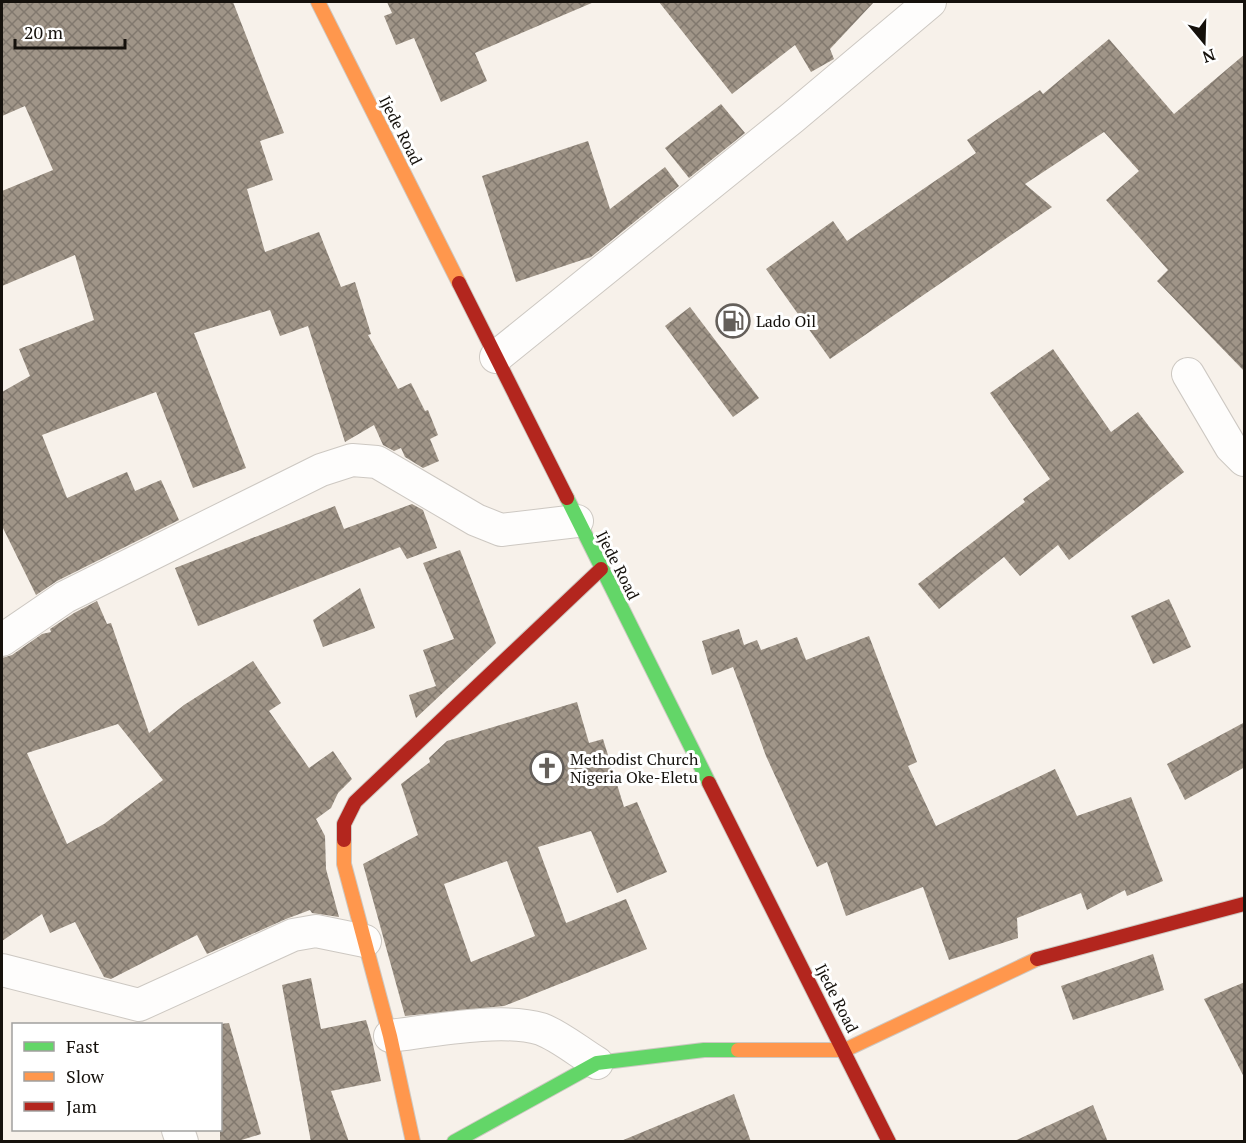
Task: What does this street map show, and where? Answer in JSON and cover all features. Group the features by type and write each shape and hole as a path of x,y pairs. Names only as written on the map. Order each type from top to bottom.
{"street":[{"name":"Ijede Road","path":"318,2 845,1050 889,1142"},
{"path":"496,357 792,118 930,2"},
{"path":"1188,374 1231,447 1245,460"},
{"path":"2,640 65,597 321,470 352,460 377,462 476,520 501,530 578,521"},
{"path":"413,1142 390,1036 344,864 344,824 355,802 601,568"},
{"path":"454,1142 597,1063 704,1050 845,1050 1031,961 1245,904"},
{"path":"2,970 142,1015 293,935 316,931 365,941"},
{"path":"390,1036 457,1028 520,1025 543,1030 597,1063"}],"building":[{"path":"2,2 233,2 284,133 260,141 273,180 247,189 265,252 319,232 341,287 355,282 371,334 368,335 398,389 411,383 425,411 428,410 438,435 430,439 439,461 423,468 405,457 401,448 394,451 383,445 374,425 345,442 308,326 280,336 270,310 194,333 246,468 193,488 156,392 42,435 67,498 127,472 135,491 161,480 179,520 57,581 36,595 2,526 2,392 30,376 19,349 94,320 75,255 2,286 2,191 53,170 25,106 2,116"},
{"path":"387,2 594,2 475,53 487,81 441,102 414,38 396,45 384,16 392,13"},
{"path":"659,2 874,2 830,49 834,59 811,72 795,45 732,94"},
{"path":"1109,39 1174,114 1245,54 1245,372 1157,281 1168,270 1106,200 1139,171 1104,132 1025,184 1052,207 830,359 766,269 833,221 847,241 976,153 967,140 1040,90 1043,94"},
{"path":"721,104 745,133 689,178 665,148"},
{"path":"588,141 610,209 665,167 679,186 591,257 516,282 482,176"},
{"path":"690,307 759,398 733,417 665,326"},
{"path":"1053,349 1111,432 1138,412 1184,472 1069,560 1058,545 1020,576 1004,557 939,609 918,584 1025,502 1023,499 1050,479 990,393"},
{"path":"412,504 423,510 437,548 407,559 400,547 198,626 175,568 335,506 344,529"},
{"path":"460,550 496,643 416,718 409,695 436,686 423,650 454,639 423,563"},
{"path":"360,588 375,628 323,647 313,620"},
{"path":"1169,599 1191,647 1153,664 1131,616"},
{"path":"97,601 107,624 111,623 149,733 184,705 253,661 281,703 269,711 309,768 333,751 352,779 338,793 331,808 316,819 325,836 326,869 339,917 312,913 310,910 207,954 197,935 111,979 104,977 75,922 50,933 42,914 2,941 2,658 12,655 42,634 51,632 50,629","holes":["118,724 163,780 104,824 67,844 27,753"]},
{"path":"739,629 744,645 757,640 761,650 797,637 806,660 869,636 917,762 908,766 936,826 1055,769 1077,816 1131,797 1163,881 1127,896 1125,890 1087,910 1081,893 1017,918 1018,938 949,960 923,887 846,916 827,862 817,867 766,756 733,667 712,675 702,641"},
{"path":"577,702 589,743 603,739 624,807 637,802 667,872 617,893 591,831 538,847 566,923 626,899 647,949 504,1006 405,1016 363,864 418,835 401,784 430,762 429,758 447,741","holes":["507,861 535,936 471,962 444,884"]},
{"path":"1245,722 1245,767 1185,800 1167,764"},
{"path":"1153,954 1164,990 1073,1020 1061,986"},
{"path":"311,978 321,1029 366,1020 372,1040 381,1081 331,1091 349,1142 311,1142 282,985"},
{"path":"1245,982 1245,1079 1204,999"},
{"path":"229,1023 261,1134 235,1142 220,1142 220,1131 222,1131 222,1024"},
{"path":"734,1094 751,1142 621,1142 621,1141"},
{"path":"1093,1105 1108,1142 1012,1142"}],"traffic: fast":[{"path":"567,498 709,783"},
{"path":"454,1142 597,1063 704,1050 738,1050"}],"traffic: slow":[{"path":"318,2 459,283"},
{"path":"344,840 344,864 390,1036 413,1142"},
{"path":"738,1050 845,1050 1037,959"}],"traffic: jam":[{"path":"459,283 567,498"},
{"path":"344,840 344,824 355,802 601,569"},
{"path":"709,783 889,1142"},
{"path":"1037,959 1244,904"}],"place":[{"name":"Lado Oil","path":"733,321"},
{"name":"Methodist Church Nigeria Oke-Eletu","path":"547,768"}]}
